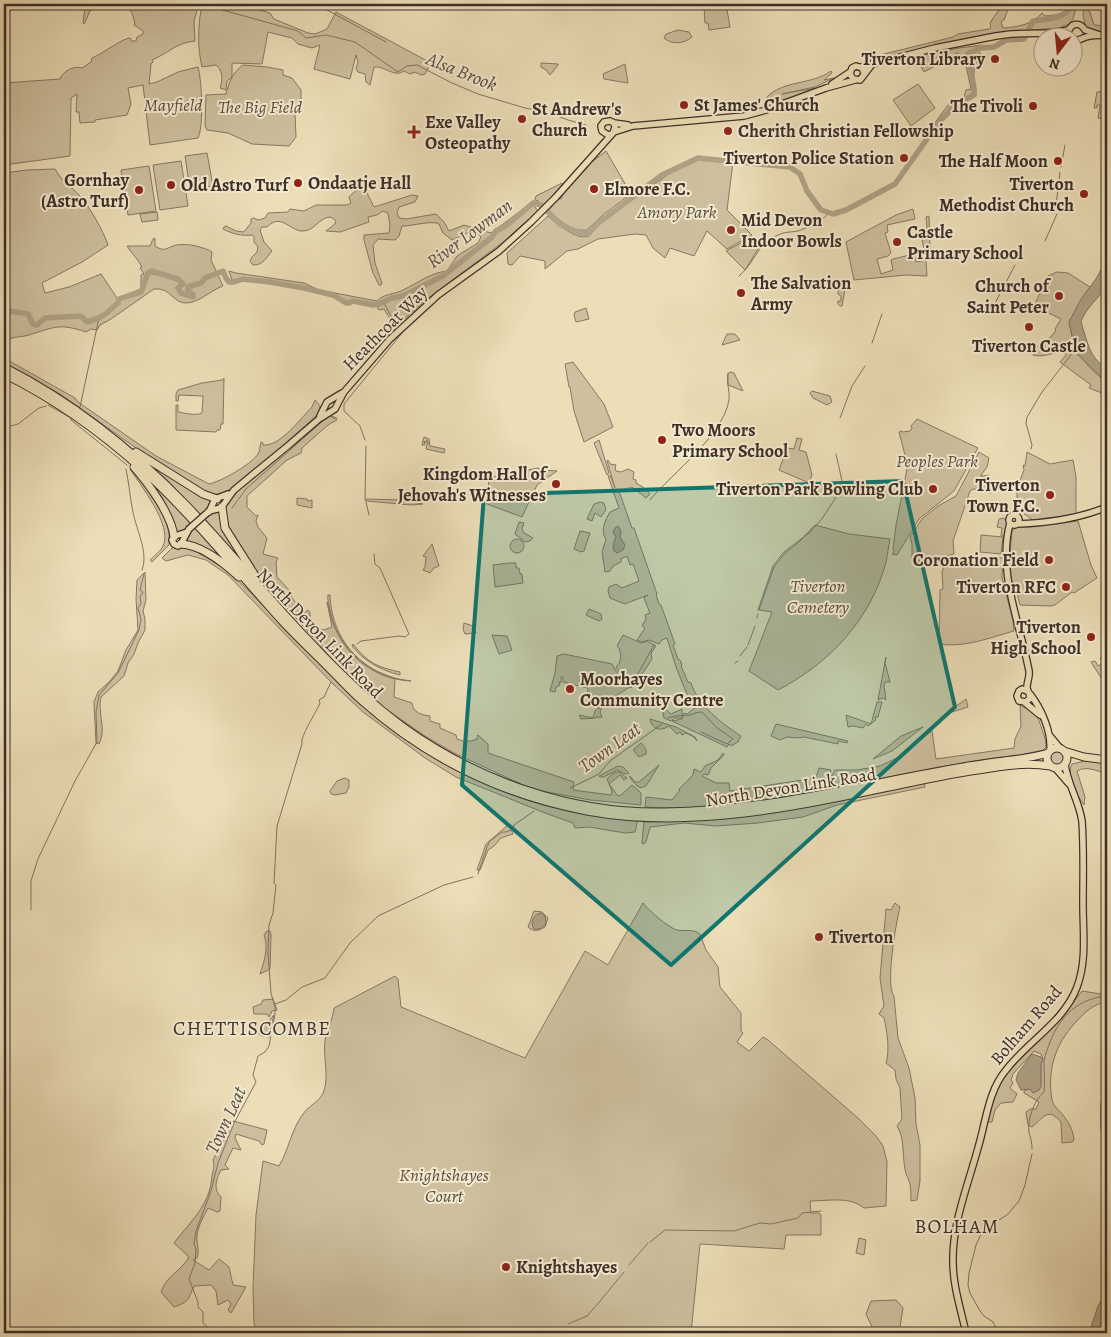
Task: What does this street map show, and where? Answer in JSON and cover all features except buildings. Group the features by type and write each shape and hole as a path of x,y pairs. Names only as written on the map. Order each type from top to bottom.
{"highway":[{"name":"North Devon Link Road","path":"4,367 65,402 103,429 133,454 169,488 309,642 354,686 387,714 418,737 457,760 512,785 589,806 632,811 663,812 746,807 947,770 1033,758 1049,752"},
{"name":"North Devon Link Road","path":"4,374 37,391 86,424 130,458 166,492 300,640 350,690 400,731 440,757 481,778 523,794 563,806 631,816 663,818 712,816 798,804 989,768 1032,764 1053,768"},
{"path":"86,424 133,466 144,479 170,523 174,537"},
{"path":"103,429 192,488 219,503 223,523 229,534 252,572 278,606"},
{"path":"182,544 193,546 215,559 257,591"},
{"path":"1087,758 1066,764 1061,768 1053,768 1047,759 1049,752 1054,748 1087,758 1107,760"},
{"path":"1062,750 1067,756 1066,764"}],"main road":[{"path":"1072,28 1077,24 1084,28"},
{"path":"1084,34 1085,30 1100,35"},
{"path":"826,88 850,72 854,67 965,42 1034,33"},
{"path":"1084,38 1107,35"},
{"path":"602,145 603,133 601,129 603,123 607,120 633,126 744,116 826,88 862,79 864,73 873,63"},
{"path":"860,67 864,73"},
{"path":"850,72 851,77 855,80"},
{"path":"613,133 616,127 614,123"},
{"path":"603,133 608,135 633,126"},
{"name":"Heathcoat Way","path":"337,406 344,392 380,349 438,295 508,243 540,214 613,133"},
{"name":"Heathcoat Way","path":"331,400 344,392"},
{"path":"334,401 337,406 334,410 328,409 327,402 334,401"},
{"path":"188,530 182,544 178,546 174,544 172,540 174,537 188,530 319,419 328,409"},
{"path":"1024,702 1029,699 1029,674 1007,577 1008,534 1015,522 1034,523 1072,519 1107,507"},
{"path":"1027,666 1026,678 1017,698 1042,716"},
{"path":"1019,691 1024,689 1035,700 1049,734 1062,750"},
{"path":"1049,734 1049,752"},
{"name":"Bolham Road","path":"966,1333 954,1279 955,1237 992,1097 1006,1070 1069,1003 1077,988 1082,972 1083,830 1080,809 1070,786 1066,764"},
{"name":"Bolham Road","path":"1053,768 1070,786"}],"highlighted area":[{"path":"903,481 955,707 671,965 462,785 484,495"}],"green space":[{"path":"71,4 91,4 91,9 84,24 85,8"},
{"name":"Mayfield","path":"126,4 199,4 194,21 195,41 177,46 152,60 149,84 178,72 198,67 202,103 198,138 150,145 143,85 128,88 131,104 127,115 95,120 95,122 80,123 79,112 76,112 77,94 71,98 70,156 4,165 4,83 60,79 69,70 75,67 82,68 91,62 92,58 127,39 130,38 132,41 136,41 137,37 143,34 143,31 134,25 132,13"},
{"path":"202,4 248,4 253,8 270,13 274,19 315,34 327,29 336,12 431,63 425,74 421,75 415,72 410,74 404,71 393,73 374,67 370,85 366,82 365,74 358,72 356,69 358,62 356,55 350,79 314,69 320,45 312,48 298,44 292,38 268,32 262,64 232,63 232,77 227,81 226,90 220,88 222,76 216,65 202,67 199,36"},
{"path":"726,4 730,27 709,30 708,23 705,23 704,6"},
{"path":"1000,4 1010,4 1004,20 1001,22 1003,28 1029,23 1042,13 1045,16 1061,13 1073,4 1077,4 1073,19 1069,24 1059,28 1034,28 1034,30 1003,32 869,62 864,59 953,37 958,34 989,29 991,27 990,23"},
{"path":"1084,4 1086,4 1087,10 1090,12 1094,25 1107,26 1107,32 1086,27 1083,16"},
{"path":"678,30 689,32 692,37 678,43 664,38 666,34"},
{"path":"983,45 981,50 978,51 981,54 974,69 976,94 960,103 938,126 934,124 948,105 964,97 966,90 971,89 965,61 966,56 978,50 968,51 964,56 956,53 950,59 946,55 934,59 935,66 924,72 920,65 916,67 910,61 893,65 888,62 959,48"},
{"path":"541,63 558,65 550,75 541,67"},
{"path":"625,64 628,83 604,79 603,74"},
{"name":"The Big Field","path":"243,65 283,70 283,75 292,78 301,90 301,101 295,113 296,137 289,146 252,144 228,133 207,130 205,126 206,95 226,94 232,78"},
{"path":"831,71 832,73 824,80 834,78 815,87 782,94 815,88 777,102 767,101 767,97 781,88 815,79"},
{"path":"918,84 935,108 911,126 893,100"},
{"path":"1107,91 1106,120 1098,118 1100,105 1094,108 1097,92"},
{"path":"606,151 631,194 604,214 587,230 571,227 549,210 558,199 561,199 563,194 588,165"},
{"path":"207,153 213,186 190,190 185,156"},
{"name":"Amory Park","path":"700,158 733,162 727,210 752,235 727,249 707,231 694,256 670,248 665,258 653,248 646,235 635,234 598,239 578,249 567,251 545,269 545,261 520,256 512,265 508,264 507,253 548,216 574,234 585,237 590,235 597,225 677,168"},
{"name":"Old Astro Turf","path":"181,161 188,206 160,210 153,165"},
{"name":"Gornhay (Astro Turf)","path":"149,166 156,211 128,215 121,170"},
{"path":"55,169 88,207 100,226 108,245 82,262 42,283 45,293 69,287 101,274 117,298 141,289 141,275 144,274 140,268 142,267 127,246 150,246 155,238 155,246 162,249 186,245 200,247 212,252 211,260 223,286 196,301 186,303 177,301 164,290 154,289 100,325 97,330 91,329 86,332 57,327 12,338 4,344 4,173"},
{"path":"562,183 562,186 543,206 537,200 534,206 538,211 502,243 427,299 395,327 384,309 378,309 377,303 342,300 333,295 306,287 264,280 245,278 232,280 229,271 304,283 319,290 377,301 430,276 447,271 457,256 478,243 481,237 474,230 452,240 443,233 439,224 436,223 402,226 399,236 395,240 378,239 373,245 375,263 382,283 379,285 373,273 364,235 389,233 388,213 383,211 368,217 369,222 340,232 326,231 335,224 336,221 331,217 323,219 311,229 303,231 277,221 267,227 262,227 260,230 264,242 272,251 264,261 256,265 253,265 250,261 257,252 258,247 254,242 254,237 223,229 226,226 236,231 244,232 251,223 251,219 259,220 265,218 268,213 288,212 290,209 304,211 316,205 347,205 351,203 349,197 361,186 366,191 374,207 412,195 418,196 415,202 399,207 397,213 399,218 406,219 436,214 449,231 464,225 491,233 535,200 536,196"},
{"path":"913,209 915,219 887,225 888,232 885,233 891,253 888,256 877,259 881,274 893,270 891,260 914,254 916,262 926,260 927,276 906,275 854,280 846,242 896,215"},
{"path":"157,212 158,220 142,222 140,214"},
{"path":"929,216 930,249 924,249 922,240 928,239 926,217"},
{"path":"752,237 760,246 745,270 726,251"},
{"path":"1057,272 1068,273 1090,287 1070,320 1070,326 1079,354 1107,383 1107,395 1089,388 1091,385 1060,362 1066,355 1064,352 1040,356 1033,355 1035,349 1043,342 1047,343 1049,341 1047,339 1056,330 1061,319 1034,306 1048,276"},
{"path":"839,282 846,284 842,306 838,304 838,301 841,301 841,296 838,294"},
{"path":"586,308 589,319 576,322 575,312"},
{"path":"727,334 735,334 740,340 722,345"},
{"path":"4,358 75,398 78,402 156,456 209,484 228,476 249,463 258,454 261,442 263,445 270,444 283,437 312,407 315,400 320,406 318,414 281,448 229,490 213,494 203,491 143,453 60,394 4,363"},
{"path":"573,362 604,404 613,427 584,442 574,411 565,364"},
{"path":"730,372 734,373 743,391 728,385 728,374"},
{"path":"224,378 223,424 221,424 220,430 216,432 176,430 176,405 178,405 178,412 202,413 203,396 179,395 178,401 176,401 178,390"},
{"path":"812,391 830,396 832,402 827,405 813,398 810,393"},
{"path":"329,415 337,420 328,425 302,448 301,453 287,460 247,496 247,507 256,516 258,515 256,521 258,527 267,538 263,554 278,558 276,562 277,577 290,591 292,598 304,613 308,610 310,617 320,629 324,630 332,627 327,602 332,622 345,646 352,654 367,667 395,679 394,697 412,703 416,711 430,716 430,721 440,724 440,728 456,735 457,739 472,741 477,739 478,735 488,744 488,753 574,782 573,790 611,795 612,791 609,784 618,796 632,785 641,793 641,805 590,800 542,791 523,785 454,753 425,736 386,709 339,667 260,577 248,561 227,525 225,507 231,497"},
{"name":"Peoples Park","path":"917,419 978,448 954,491 919,519 897,555 892,554 894,552 896,525 907,469 899,432 910,431 911,426"},
{"path":"424,437 429,439 430,446 445,449 444,453 426,449 429,443 427,443 427,440 426,443 424,441 425,445 422,445"},
{"path":"797,438 802,439 799,450 806,452 812,475 809,483 779,470 787,448 794,449"},
{"path":"599,440 609,473 607,475 594,443"},
{"path":"979,452 989,458 987,467 981,475 982,479 982,476 989,475 991,493 984,492 984,490 973,489 970,491 953,541 954,554 924,561 912,561 910,537 922,519 938,506 956,496"},
{"path":"1027,452 1050,464 1073,460 1076,477 1076,515 1033,520 1017,509 1017,488 1024,470 1023,465 1025,466"},
{"path":"144,460 212,500 207,509 199,515"},
{"path":"608,460 610,464 616,465 616,471 621,472 628,469 634,472 633,479 650,494 646,498 632,487 619,491 675,644 673,645 678,659 688,682 691,683 694,691 705,706 726,726 741,736 738,742 731,746 729,744 727,747 672,721 682,719 684,713 687,714 696,707 686,692 667,638 659,644 649,640 642,642 637,640 645,628 642,626 646,619 645,615 650,613 644,598 648,595 625,604 610,598 609,587 616,584 622,588 639,581 633,564 630,565 627,556 613,566 610,571 605,572 602,552 606,539 603,533 604,526 610,512 619,508 608,476 610,475 615,488"},
{"path":"538,468 557,471 537,485 522,517 487,504 489,478"},
{"path":"130,469 132,469 152,494 167,524 169,545 152,562 150,560 163,546 165,537 163,527 154,506"},
{"path":"144,473 191,522 183,531 175,531"},
{"path":"297,498 307,499 308,501 312,500 312,508 297,505"},
{"path":"366,499 400,500 423,504 411,505 366,501"},
{"path":"604,503 606,510 601,517 595,513 592,521 587,519 594,504"},
{"path":"220,511 252,574 203,520 214,512"},
{"path":"1003,518 1006,520 1007,525 1004,536 1001,536 1002,528 997,527 999,519"},
{"name":"Coronation Field","path":"1078,521 1091,565 1097,578 1074,593 1072,592 1055,605 1020,605 1017,593 1014,593 1009,565 1012,531 1017,527"},
{"path":"519,522 524,523 522,529 524,533 533,538 530,541 525,542 515,534"},
{"name":"Tiverton Cemetery","path":"815,525 849,534 890,539 887,559 870,602 846,637 815,667 778,690 749,671 772,612 759,610 774,567 785,553 798,543"},
{"path":"196,527 232,568 185,542 187,536"},
{"path":"580,531 590,533 584,551 581,552 574,549"},
{"path":"981,535 1003,537 1001,554 980,552"},
{"path":"514,539 520,539 524,546 520,553 514,553 510,549 510,543"},
{"path":"432,544 439,566 430,573 423,570 426,557 423,556"},
{"path":"172,548 192,549 230,572 349,693 463,774 503,791 558,807 638,819 635,832 625,833 589,827 575,828 573,823 456,777 425,758 363,712 332,683 228,575 206,560 188,555 166,561 162,558"},
{"path":"993,557 1003,558 1002,577 1005,589 991,590 1005,590 1014,631 958,645 939,644 940,590 943,589 943,559 993,559"},
{"path":"516,563 516,568 519,568 520,574 522,574 523,583 495,587 493,565"},
{"path":"145,572 146,600 143,611 145,630 128,663 124,676 101,697 102,733 99,744 96,743 94,702 98,692 118,671 126,650 138,630 137,580"},
{"path":"328,595 330,595 331,609 340,634 346,645 355,655 376,671 395,678 411,681 397,679 383,675 370,668 348,649 334,624"},
{"path":"589,609 601,614 602,619 599,621 586,615"},
{"path":"464,623 473,626 476,633 465,634 463,629"},
{"path":"492,635 507,636 512,650 499,654"},
{"path":"623,635 641,643 647,641 656,646 651,653 652,659 635,685 625,681 616,667 621,656 617,646"},
{"path":"353,644 368,660 379,666 400,672 400,675 379,668 367,660 357,651 352,646"},
{"path":"564,654 612,664 622,681 632,687 604,704 601,699 587,696 588,688 563,682 563,677 561,677 561,683 559,682 560,685 556,687 555,692 550,691 557,656"},
{"path":"886,657 885,663 890,682 885,682 884,686 886,700 883,698 878,700"},
{"path":"1100,658 1103,661 1107,659 1107,687 1091,662 1095,661 1098,666 1103,663"},
{"path":"966,699 968,707 952,712 951,710"},
{"path":"877,702 882,702 878,717 875,717 876,720 871,724"},
{"path":"603,705 600,712 602,717 598,718 597,716 596,718 581,719 579,715 593,718 595,711"},
{"path":"1020,705 1037,715 1045,738 1046,747 1043,750 1010,757 938,767 761,801 703,807 645,807 646,797 672,800 679,789 693,775 694,769 701,772 705,766 718,760 723,753 724,755 711,768 708,775 704,774 702,776 716,783 729,783 730,791 816,778 819,768 831,770 830,775 832,776 835,770 857,770 880,766 903,755 919,739 932,731 936,759 1014,748 1015,739 1021,726"},
{"path":"664,708 671,714 682,709 682,718 675,718 671,721 664,718"},
{"path":"846,715 871,724 868,726 866,724 863,728 848,727"},
{"path":"650,719 676,727 695,737 697,741 686,733 682,735 680,732 677,734 669,726 657,729"},
{"path":"776,724 848,741 847,743 838,741 838,744 804,737 787,737 780,740 771,736"},
{"path":"923,727 892,751 873,759 901,736"},
{"path":"641,743 646,749 646,754 639,757 634,749"},
{"path":"1057,750 1063,752 1065,758 1063,764 1057,766 1051,764 1049,758 1051,752"},
{"path":"1085,761 1107,763 1107,773 1088,769 1077,771 1085,797 1084,805 1078,796 1070,774 1072,764"},
{"path":"659,765 646,786 641,788 637,786 630,778 630,776 635,782 639,782"},
{"path":"618,766 623,767 629,773 625,774 617,770 604,777 599,776"},
{"path":"619,772 627,778 624,780 620,775 609,784 607,779 614,773"},
{"path":"345,778 349,780 349,787 346,793 331,794 330,791 337,781"},
{"path":"924,782 925,787 837,805 803,817 716,826 684,823 650,827 646,842 642,843 644,820 788,809 884,792"},
{"path":"509,824 513,834 501,838 488,850 480,870 477,870 486,844"},
{"name":"Knightshayes Court","path":"643,903 673,929 695,931 700,934 706,950 718,967 720,987 741,1013 741,1031 743,1033 737,1042 749,1051 763,1037 768,1040 876,1136 883,1146 887,1162 886,1206 864,1208 858,1204 845,1201 810,1201 811,1213 819,1213 821,1215 821,1235 786,1235 784,1249 700,1244 691,1333 257,1333 254,1323 253,1288 256,1215 263,1161 279,1166 299,1120 324,1091 326,1079 325,1041 334,1008 395,976 398,979 401,1007 525,1058 585,951 608,965"},
{"path":"895,903 900,907 892,953 892,990 898,1038 909,1068 915,1098 916,1124 920,1145 920,1181 917,1200 911,1201 902,1141 897,1126 902,1119 900,1088 895,1070 886,1063 888,1053 887,1034 884,1018 879,1014 884,1006 880,978 886,909 891,910"},
{"path":"534,911 542,912 548,918 545,927 538,930 532,930 528,927"},
{"path":"267,931 270,931 271,935 270,969 260,974 266,949 264,935"},
{"path":"1082,991 1107,995 1107,1002 1090,1009 1069,1030 1054,1058 1051,1078 1053,1102 1069,1124 1074,1140 1062,1143 1061,1122 1053,1115 1046,1115 1032,1127 1028,1125 1026,1112 1030,1109 1036,1109 1039,1102 1024,1093 1024,1091 1041,1083 1041,1064 1043,1059 1041,1054 1034,1051 1013,1074 1011,1080 1013,1083 1010,1088 1017,1094 1013,1102 1001,1103 995,1110 992,1122 988,1122 987,1119 997,1088 1005,1074 1062,1017"},
{"path":"273,999 277,1010 272,1011 269,1017 267,1014 254,1014 253,1007 261,1004 263,1000"},
{"path":"274,1015 269,1037 262,1036 257,1032 258,1028 266,1024"},
{"path":"233,1121 267,1130 264,1144 262,1145 259,1141 236,1134 235,1138 241,1150 233,1148 225,1165 229,1169 221,1170 219,1174 216,1188 221,1197 220,1211 217,1212 208,1208 199,1228 197,1238 198,1255 193,1260 209,1270 219,1259 229,1267 233,1285 246,1287 231,1313 228,1310 231,1304 228,1300 218,1305 216,1291 211,1285 194,1286 187,1300 174,1307 161,1292 166,1282 189,1257 174,1243 199,1212 208,1196 214,1167 213,1160"},
{"path":"859,1238 866,1240 864,1255 856,1253"},
{"path":"896,1300 903,1308 899,1333 875,1333 866,1314 871,1301"}],"shaded area":[{"path":"1107,259 1107,285 1085,313 1081,322 1091,351 1101,365 1107,369 1107,383 1074,351 1069,322 1081,299 1096,279"},
{"path":"618,526 621,531 620,537 625,545 623,550 617,553 613,549 616,536 613,533"},
{"path":"541,913 545,916 546,924 540,929 534,929 533,919"},
{"path":"1032,1054 1043,1059 1041,1064 1041,1087 1033,1093 1030,1089 1021,1090 1016,1080 1018,1073"},
{"path":"1107,1077 1107,1169 1101,1134 1101,1111"},
{"path":"1107,1290 1107,1309 1097,1333 1089,1333 1098,1306"}],"waterway":[{"name":"Alsa Brook","path":"201,4 298,31 306,38 326,35 355,42 398,72 407,66 417,65 478,94 525,108 550,113 586,125"},
{"path":"316,4 386,42"},
{"name":"River Lowman","path":"4,317 10,311 28,314 33,324 37,325 45,318 81,316 87,322 102,317 118,303 119,299 141,292 148,273 151,271 178,279 183,284 178,288 181,293 193,297 193,294 188,291 188,287 201,283 205,278 223,271 229,282 243,279 270,282 333,295 346,303 353,301 373,305 379,304 392,298 403,296 443,276 492,237 496,231 507,225 533,203 541,205 560,224 583,234 589,233 597,224 662,175 698,158 790,167 800,174 807,191 821,210 833,214 846,210 895,184 939,122 955,105 974,95 968,54 980,48 994,47 1006,40 1024,39 1033,21 1061,16 1074,4"},
{"name":"Town Leat","path":"1061,167 1065,145"},
{"name":"Town Leat","path":"1055,213 1060,172"},
{"path":"739,276 762,247 774,237 810,226 828,214"},
{"name":"Town Leat","path":"1045,241 1057,214"},
{"path":"991,311 1015,265"},
{"path":"384,303 396,326"},
{"path":"872,343 882,314"},
{"path":"80,407 99,318"},
{"path":"365,440 360,426 344,411 344,404 402,333"},
{"path":"1031,449 1032,445 1026,423 1027,417 1042,392 1074,351"},
{"path":"840,418 852,386 865,366"},
{"path":"650,500 696,453 717,427 725,413 729,400 728,373"},
{"path":"48,405 71,418 71,420 127,465"},
{"path":"4,428 18,424 39,408 46,406"},
{"path":"330,416 337,418"},
{"path":"232,508 246,489 325,419"},
{"path":"365,500 366,446"},
{"path":"758,610 773,566 784,552 809,533 821,520 835,499 842,481 836,454"},
{"path":"126,469 133,512 143,549 144,563 142,570"},
{"path":"366,502 369,515"},
{"path":"357,644 361,641 399,636 405,637 409,634 380,568 375,564 374,554"},
{"path":"31,910 31,881 38,859 75,781 97,742 96,712 99,695 118,673 139,630 141,619 138,608 143,592 140,590 144,574"},
{"path":"757,618 758,614"},
{"path":"748,645 755,626"},
{"path":"634,681 654,645"},
{"path":"740,656 747,647"},
{"path":"341,662 345,657"},
{"name":"Town Leat","path":"214,1333 203,1323 203,1312 198,1307 198,1302 189,1279 195,1263 196,1249 194,1244 196,1231 211,1191 218,1163 234,1123 256,1082 253,1075 258,1056 265,1052 269,1046 275,1014 271,993 268,953 269,925 273,913 276,885 274,883 277,826 303,736 320,703 319,700 324,697 331,682"},
{"path":"668,718 702,712 716,727 733,739 727,744 701,732"},
{"name":"Town Leat","path":"570,788 599,774 610,761 662,724"},
{"name":"Town Leat","path":"478,874 490,841 502,832 513,829 514,825 534,811"},
{"name":"Town Leat","path":"275,1004 286,1000 302,987 325,978 350,943 378,916 444,885 473,877"},
{"path":"1032,1149 1029,1133 1030,1116 1034,1105 1044,1092 1044,1061 1054,1033 1065,1017 1079,1005 1097,997 1107,996"},
{"path":"1004,1333 997,1330 993,1322 980,1311 970,1293 968,1285 969,1273 976,1245 982,1232 1008,1214 1019,1201 1025,1185 1032,1154"},
{"path":"650,1242 665,1230 734,1231 760,1223 771,1224 798,1218 802,1213 821,1211"},
{"path":"629,1265 648,1243"},
{"path":"596,1306 624,1272"},
{"path":"568,1324 587,1316 595,1307"}],"place":[{"name":"Tiverton Library","path":"995,59"},
{"name":"St James' Church","path":"684,105"},
{"name":"The Tivoli","path":"1033,106"},
{"name":"St Andrew's Church","path":"522,119"},
{"name":"Cherith Christian Fellowship","path":"728,131"},
{"name":"Exe Valley Osteopathy","path":"414,132"},
{"name":"Tiverton Police Station","path":"904,158"},
{"name":"The Half Moon","path":"1058,161"},
{"name":"Ondaatje Hall","path":"298,183"},
{"name":"Old Astro Turf","path":"171,185"},
{"name":"Elmore F.C.","path":"594,189"},
{"name":"Gornhay (Astro Turf)","path":"139,190"},
{"name":"Tiverton Methodist Church","path":"1084,194"},
{"name":"Mid Devon Indoor Bowls","path":"731,230"},
{"name":"Castle Primary School","path":"897,242"},
{"name":"The Salvation Army","path":"741,293"},
{"name":"Church of Saint Peter","path":"1059,296"},
{"name":"Tiverton Castle","path":"1029,327"},
{"name":"Two Moors Primary School","path":"662,440"},
{"name":"Kingdom Hall of Jehovah's Witnesses","path":"556,484"},
{"name":"Tiverton Park Bowling Club","path":"933,489"},
{"name":"Tiverton Town F.C.","path":"1050,495"},
{"name":"Coronation Field","path":"1049,560"},
{"name":"Tiverton RFC","path":"1066,587"},
{"name":"Tiverton High School","path":"1091,637"},
{"name":"Moorhayes Community Centre","path":"570,689"},
{"name":"Tiverton","path":"819,937"},
{"name":"Knightshayes","path":"506,1267"}],"district":[{"name":"CHETTISCOMBE","path":"252,1028"},
{"name":"BOLHAM","path":"957,1226"}]}
